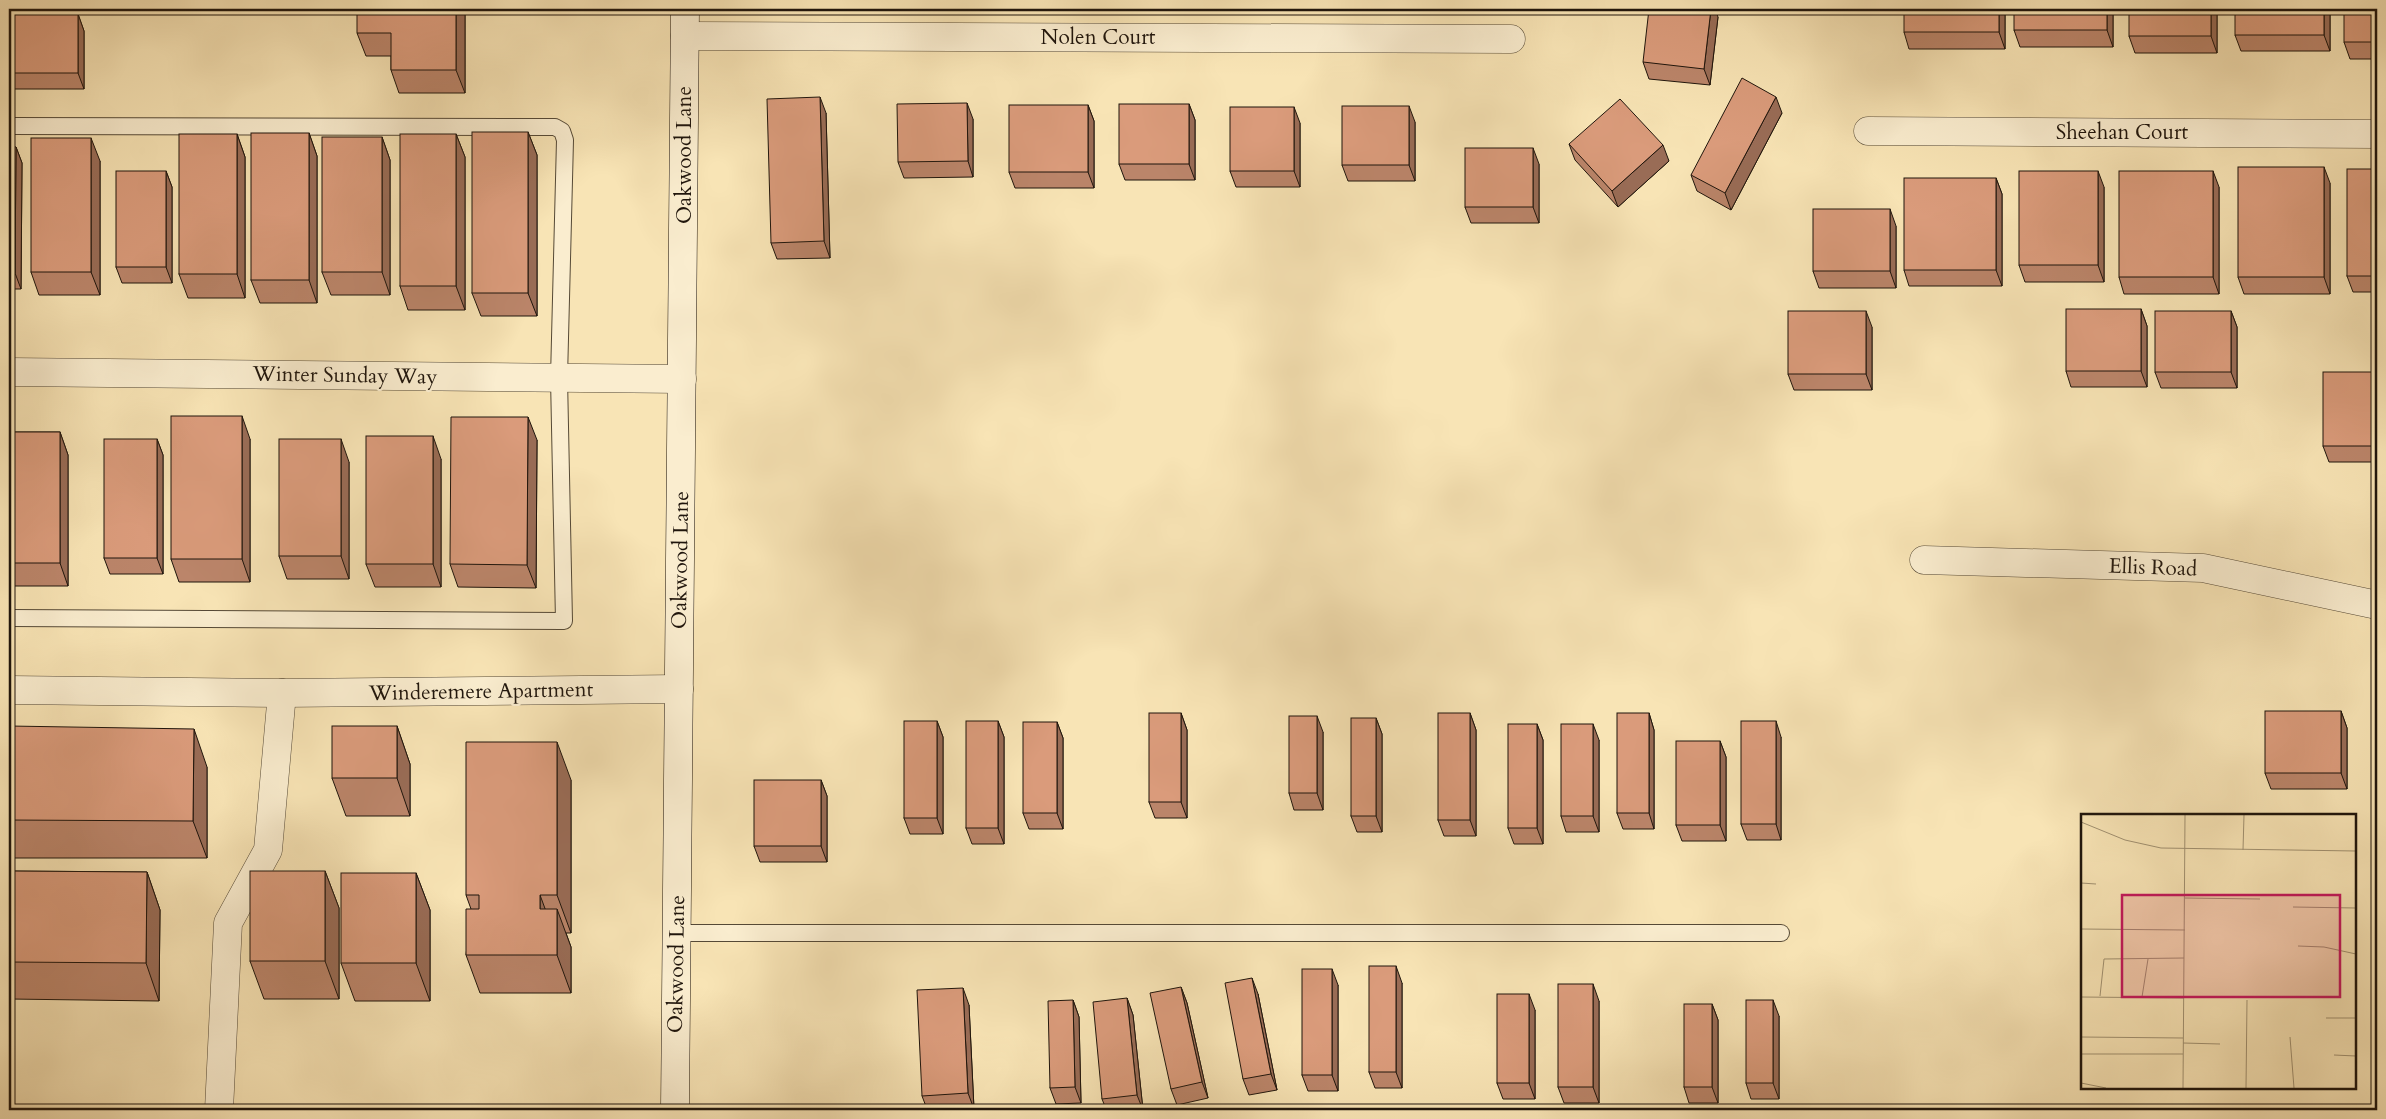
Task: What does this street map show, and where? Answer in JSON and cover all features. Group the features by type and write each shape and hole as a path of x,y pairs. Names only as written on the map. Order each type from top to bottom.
{"street":[{"name":"Oakwood Lane","path":"675,1110 685,9"},
{"name":"Nolen Court","path":"685,36 1511,39"},
{"name":"Sheehan Court","path":"1868,131 2377,134"},
{"name":"Winter Sunday Way","path":"9,372 682,379"},
{"name":"Ellis Road","path":"1924,560 2203,568 2377,605"},
{"name":"Winderemere Apartment","path":"9,690 282,694 679,690"},
{"path":"219,1110 228,923 268,850 282,694"}],"lane":[{"path":"9,126 555,127 562,131 565,140 559,378 564,621 9,618"},
{"path":"677,933 1781,933"}],"building":[{"path":"357,9 456,9 456,70 391,70 391,33 357,33"},
{"path":"1649,9 1711,9 1704,69 1643,62"},
{"path":"1904,9 1999,9 1999,32 1904,32"},
{"path":"2014,9 2107,9 2107,30 2014,30"},
{"path":"2129,9 2211,9 2211,36 2129,36"},
{"path":"2235,9 2324,9 2324,35 2235,35"},
{"path":"2344,9 2377,9 2377,42 2344,42"},
{"path":"9,14 78,14 78,73 9,73"},
{"path":"1742,78 1776,97 1725,193 1691,175"},
{"path":"820,97 824,241 771,243 767,99"},
{"path":"1620,99 1663,145 1612,191 1569,144"},
{"path":"967,103 968,161 898,162 897,104"},
{"path":"1119,104 1189,104 1189,164 1119,164"},
{"path":"1009,105 1088,105 1088,172 1009,172"},
{"path":"1342,106 1409,106 1409,165 1342,165"},
{"path":"1230,107 1294,107 1294,171 1230,171"},
{"path":"472,132 528,132 528,293 472,293"},
{"path":"251,133 309,133 309,280 251,280"},
{"path":"179,134 237,134 237,274 179,274"},
{"path":"400,134 456,134 456,286 400,286"},
{"path":"322,137 382,137 382,272 322,272"},
{"path":"31,138 91,138 91,272 31,272"},
{"path":"9,147 16,147 15,273 9,273"},
{"path":"1465,148 1533,148 1533,207 1465,207"},
{"path":"2238,167 2324,167 2324,277 2238,277"},
{"path":"2347,169 2377,169 2377,276 2347,276"},
{"path":"116,171 166,171 166,267 116,267"},
{"path":"2019,171 2098,171 2098,265 2019,265"},
{"path":"2119,171 2213,171 2213,277 2119,277"},
{"path":"1904,178 1996,178 1996,270 1904,270"},
{"path":"1813,209 1890,209 1890,271 1813,271"},
{"path":"2066,309 2141,309 2141,371 2066,371"},
{"path":"1788,311 1866,311 1866,374 1788,374"},
{"path":"2155,311 2231,311 2231,372 2155,372"},
{"path":"2323,372 2377,372 2377,446 2323,446"},
{"path":"171,416 242,416 242,559 171,559"},
{"path":"451,417 528,417 527,565 450,564"},
{"path":"9,432 60,432 60,563 9,563"},
{"path":"366,436 433,436 433,564 366,564"},
{"path":"104,439 157,439 157,558 104,558"},
{"path":"279,439 341,439 341,556 279,556"},
{"path":"2265,711 2341,711 2341,773 2265,773"},
{"path":"1149,713 1181,713 1181,802 1149,802"},
{"path":"1438,713 1470,713 1470,820 1438,820"},
{"path":"1617,713 1649,713 1649,813 1617,813"},
{"path":"1289,716 1317,716 1317,793 1289,793"},
{"path":"1351,718 1376,718 1376,816 1351,816"},
{"path":"904,721 937,721 937,818 904,818"},
{"path":"966,721 998,721 998,828 966,828"},
{"path":"1741,721 1776,721 1776,824 1741,824"},
{"path":"1023,722 1057,722 1057,813 1023,813"},
{"path":"1508,724 1537,724 1537,828 1508,828"},
{"path":"1561,724 1593,724 1593,816 1561,816"},
{"path":"9,726 194,729 193,821 9,820"},
{"path":"332,726 397,726 397,778 332,778"},
{"path":"1676,741 1720,741 1720,825 1676,825"},
{"path":"466,742 557,742 557,895 540,895 540,909 557,909 557,955 466,955 466,909 479,909 479,895 466,895"},
{"path":"754,780 821,780 821,846 754,846"},
{"path":"9,871 147,872 146,963 9,962"},
{"path":"250,871 325,871 325,961 250,961"},
{"path":"341,873 416,873 416,963 341,963"},
{"path":"1369,966 1396,966 1396,1072 1369,1072"},
{"path":"1302,969 1332,969 1332,1075 1302,1075"},
{"path":"1252,978 1271,1074 1243,1079 1225,983"},
{"path":"1558,984 1593,984 1593,1087 1558,1087"},
{"path":"1181,987 1202,1082 1171,1089 1150,993"},
{"path":"963,988 968,1093 922,1096 917,990"},
{"path":"1497,994 1529,994 1529,1083 1497,1083"},
{"path":"1127,998 1137,1095 1102,1099 1093,1002"},
{"path":"1073,1000 1075,1087 1050,1088 1048,1001"},
{"path":"1746,1000 1773,1000 1773,1083 1746,1083"},
{"path":"1684,1004 1712,1004 1712,1087 1684,1087"},
{"path":"938,1109 938,1110 784,1110"},
{"path":"1139,1109 1139,1110 1056,1110"}]}
